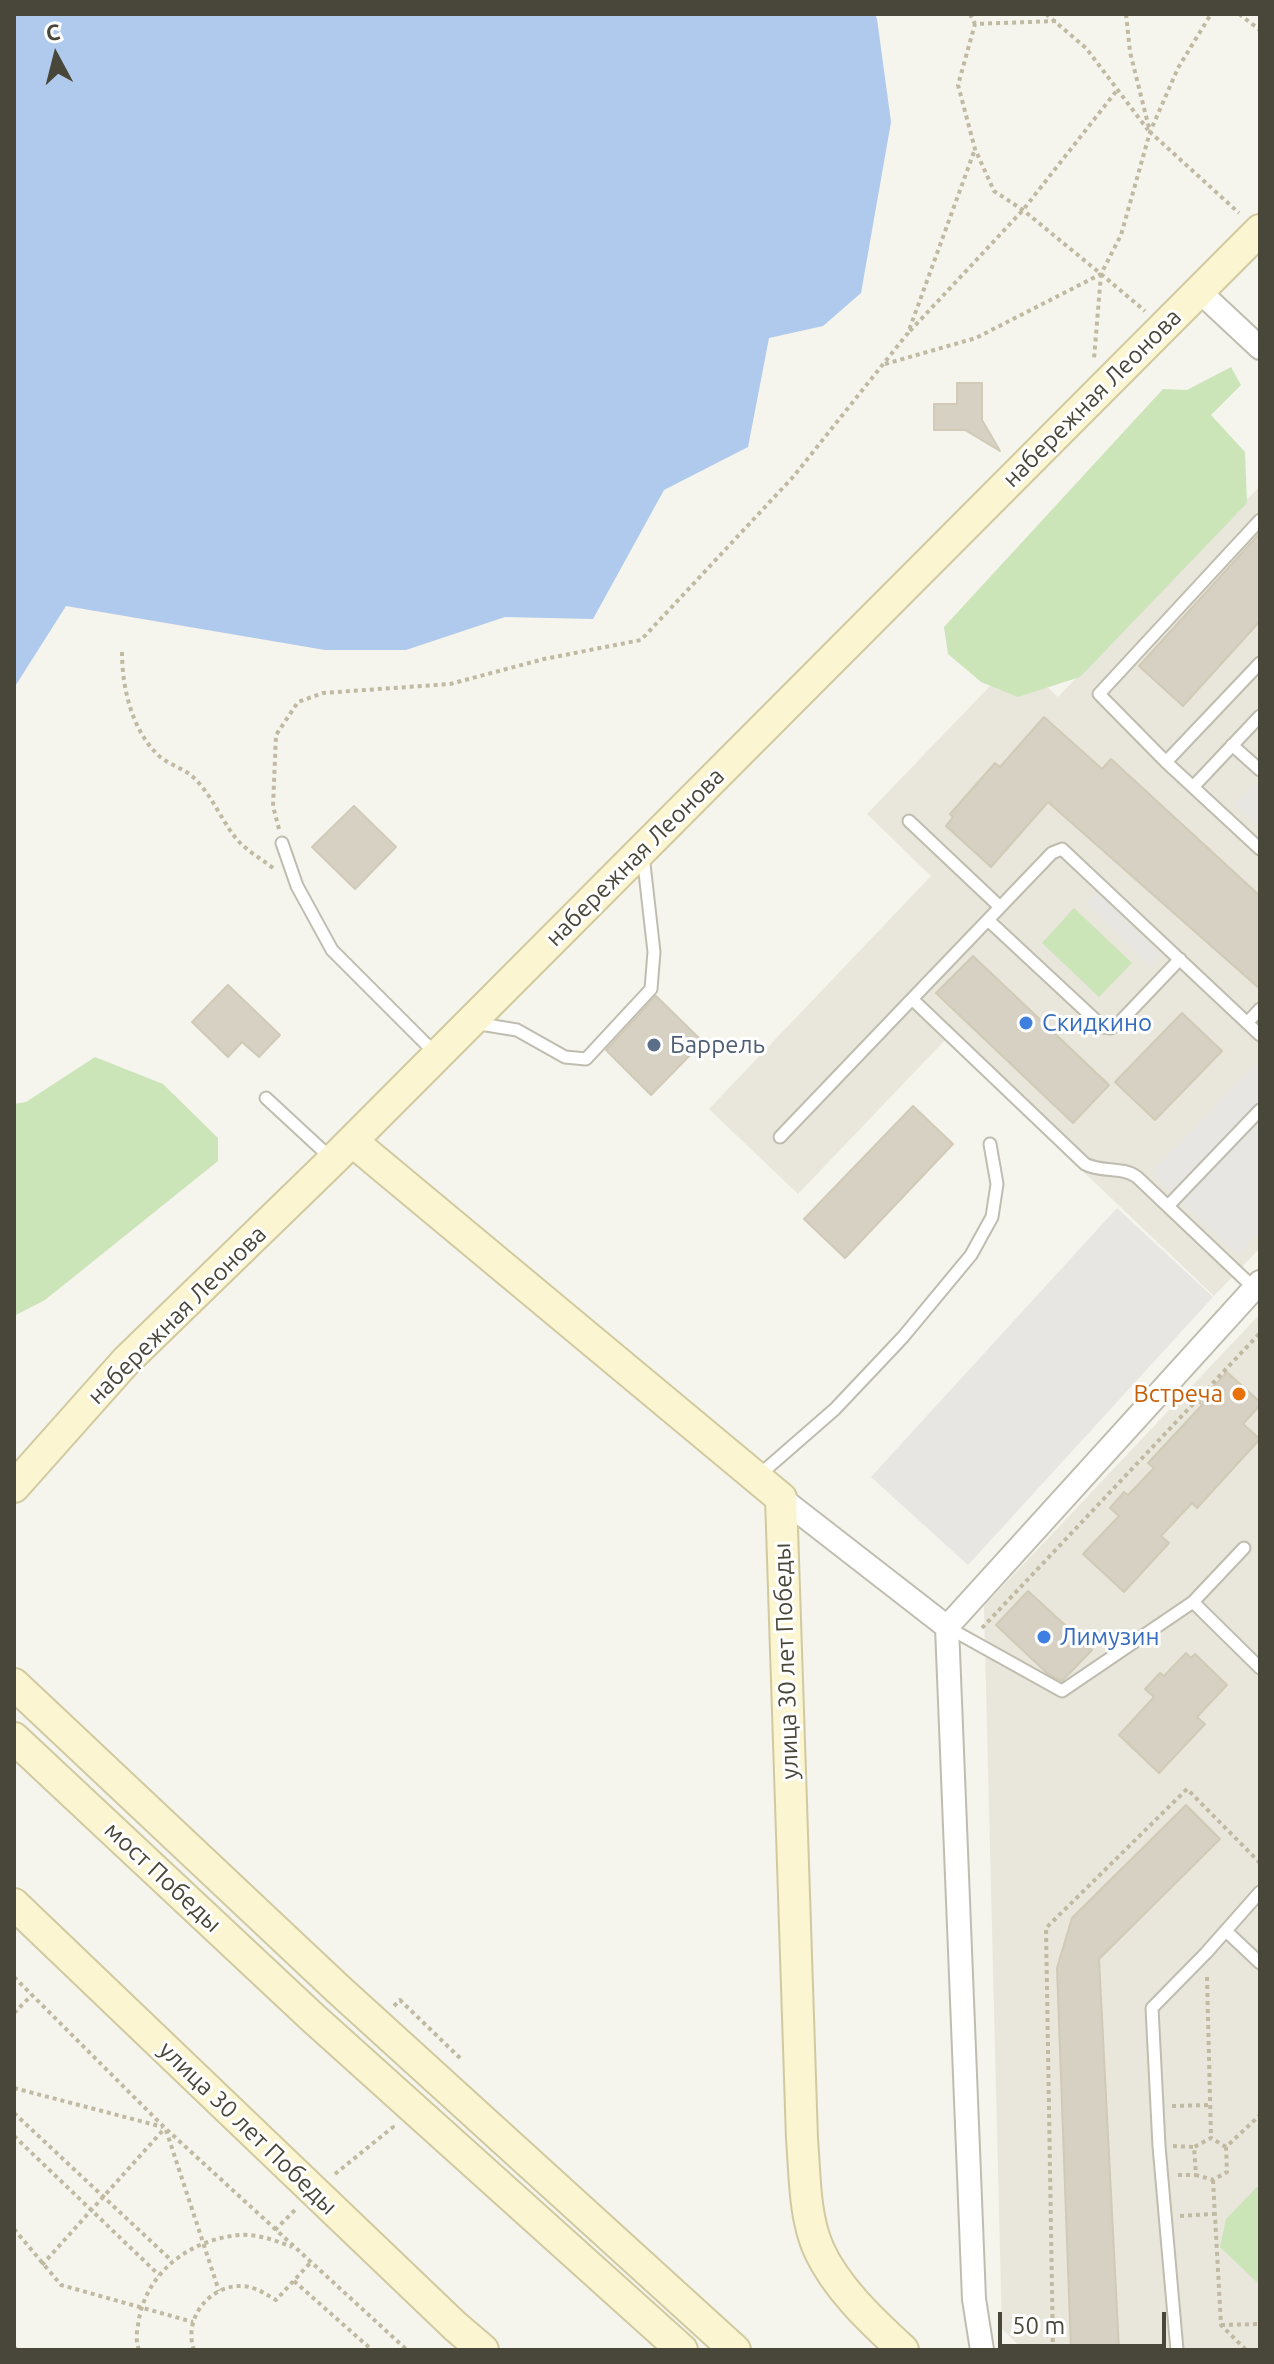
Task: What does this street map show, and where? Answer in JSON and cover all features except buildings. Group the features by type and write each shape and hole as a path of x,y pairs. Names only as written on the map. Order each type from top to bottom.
{"main road":[{"name":"набережная Леонова","path":"14,1487 126,1361 342,1151 1260,230"},
{"path":"342,1151 781,1498"},
{"name":"улица 30 лет Победы","path":"781,1498 802,2139 809,2213 819,2249 840,2284 903,2350"},
{"path":"14,1684 337,1988 735,2350"},
{"name":"мост Победы","path":"14,1738 312,2017 682,2350"},
{"name":"улица 30 лет Победы","path":"14,1904 483,2350"}],"street":[{"path":"1199,291 1260,348"},
{"path":"982,2350 973,2284 947,1627 1257,1285"},
{"path":"781,1498 947,1627"}],"lane":[{"path":"1260,520 1099,694 1166,762 1260,849"},
{"path":"1166,762 1260,663"},
{"path":"1193,787 1260,716"},
{"path":"1232,745 1260,770"},
{"path":"909,821 1000,907"},
{"path":"282,843 297,886 332,950 437,1055"},
{"path":"469,1023 517,1030 565,1057 586,1059 651,989 654,952 642,849"},
{"path":"780,1137 1052,853 1062,849 1260,1035"},
{"path":"988,920 1103,1027 1111,1028 1119,1023 1180,959"},
{"path":"912,999 1085,1164 1095,1169 1130,1172 1257,1285"},
{"path":"1247,1023 1260,1009"},
{"path":"266,1098 342,1151"},
{"path":"1168,1206 1260,1110"},
{"path":"756,1477 835,1409 903,1337 971,1255 992,1217 997,1184 990,1144"},
{"path":"947,1627 1062,1691 1193,1602 1244,1548"},
{"path":"1193,1602 1260,1668"},
{"path":"1177,2350 1152,2008 1260,1892"},
{"path":"1226,1931 1260,1963"}],"path":[{"path":"970,14 975,24 958,85 975,149 994,191 1023,210 1163,327"},
{"path":"1046,14 1086,48 1150,132 1260,230"},
{"path":"1126,14 1130,52 1150,132"},
{"path":"1099,391 1094,359 1101,274 1121,235 1150,132 1178,68 1211,14"},
{"path":"1239,14 1260,30"},
{"path":"975,24 1056,21"},
{"path":"282,843 273,806 276,735 298,702 323,693 450,684 544,659 641,640 793,477 908,333 1023,210 1118,89"},
{"path":"908,333 975,149"},
{"path":"883,364 976,338 1101,274"},
{"path":"122,652 123,686 141,731 156,753 186,770 196,780 246,850 297,886"},
{"path":"971,1640 1260,1333"},
{"path":"1053,2350 1046,1928 1187,1789 1260,1863"},
{"path":"1206,1953 1211,2138"},
{"path":"14,1977 165,2128 407,2350"},
{"path":"14,2013 33,1995"},
{"path":"14,2088 165,2128"},
{"path":"1157,2106 1210,2105"},
{"path":"14,2113 172,2261"},
{"path":"1211,2138 1194,2147 1196,2175 1213,2180 1227,2172 1226,2147 1260,2115"},
{"path":"42,2265 165,2128"},
{"path":"165,2128 219,2291"},
{"path":"14,2136 159,2275"},
{"path":"1211,2138 1226,2147"},
{"path":"1213,2180 1221,2325 1246,2350"},
{"path":"1165,2217 1213,2214"},
{"path":"14,2229 61,2285 193,2322"},
{"path":"139,2350 136,2340 141,2308 159,2275 172,2261 203,2242 234,2235 265,2237 294,2248"},
{"path":"194,2350 191,2342 193,2322 203,2304 219,2291 239,2286 259,2289 276,2300 311,2262"},
{"path":"294,2281 372,2350"},
{"path":"1221,2325 1260,2324"}],"shaded area":[{"path":"1260,486 1260,1248 1214,1296 945,1040 798,1194 709,1109 931,876 867,814 1017,658 1058,697"},
{"path":"1260,780 1260,828 1235,804"},
{"path":"1097,892 1161,955 1150,966 1086,903"},
{"path":"1260,1059 1260,1231 1237,1255 1151,1173"},
{"path":"1117,1208 1213,1297 968,1565 871,1477"},
{"path":"1260,1314 1260,2350 1024,2350 1002,2329 984,1606"}],"green space":[{"path":"1231,367 1241,385 1211,415 1245,452 1247,503 1080,677 1018,697 981,682 948,654 944,627 1163,389 1187,390"},
{"path":"1074,908 1132,963 1099,997 1042,943"},
{"path":"95,1057 163,1084 218,1138 218,1161 45,1300 14,1316 14,1104 26,1102"},
{"path":"1260,2187 1260,2285 1220,2247 1226,2219"}],"water":[{"path":"14,14 875,14 891,122 861,293 823,326 769,338 748,447 664,490 593,619 505,617 406,650 325,650 66,606 14,688"}],"place":[{"name":"Скидкино","path":"1026,1023"},
{"name":"Баррель","path":"654,1045"},
{"name":"Встреча","path":"1239,1394"},
{"name":"Лимузин","path":"1044,1637"}]}
